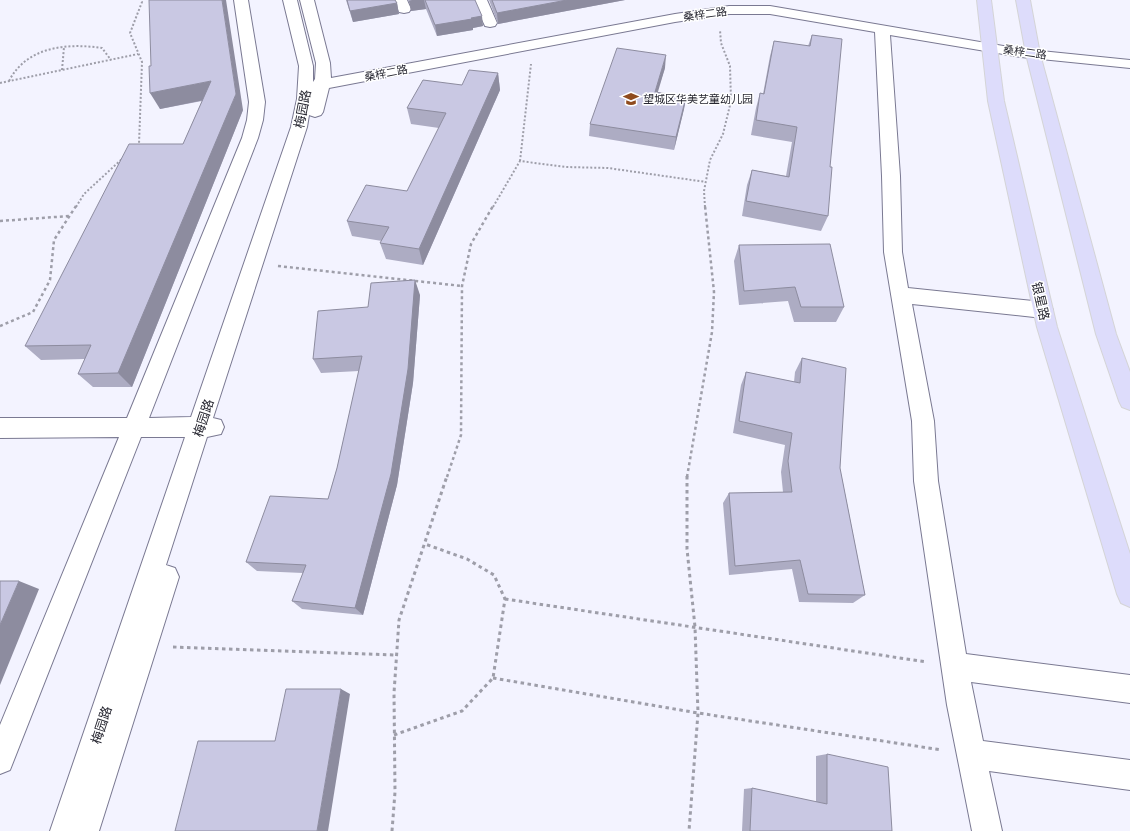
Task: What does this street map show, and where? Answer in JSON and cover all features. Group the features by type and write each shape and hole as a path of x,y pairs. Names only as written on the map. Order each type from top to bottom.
{"main road":[{"name":"银星路","path":"984,0 996,101 1047,327 1130,594"},
{"path":"1023,0 1032,48 1106,334 1130,400"}],"street":[{"path":"0,760 250,138 255,120 257,102 241,0"},
{"name":"梅园路","path":"65,831 266,264 319,98 314,81 306,66 290,0"},
{"name":"梅园路","path":"84,831 144,646 207,427 299,127 314,81 323,63 308,0"},
{"path":"480,0 490,24"},
{"name":"桑梓二路","path":"314,81 669,9 728,2 770,2 792,4 989,42"},
{"name":"桑梓二路","path":"314,81 533,45 675,18 748,9 770,10 882,28 1032,48 1130,64"},
{"path":"882,28 891,176 893,252 923,421 926,481 955,666 970,754 987,831"},
{"name":"桑梓二路","path":"1032,48 1130,52"},
{"path":"900,295 1043,310"},
{"path":"0,428 207,427"},
{"path":"955,666 1130,689"},
{"path":"970,754 1130,775"}],"path":[{"path":"134,148 139,144 142,62 130,33 142,2 141,0"},
{"path":"689,831 698,713 695,627 687,549 687,474 712,332 714,292 705,221 704,191 710,160 723,134 731,101 730,66 721,43 718,12"},
{"path":"9,81 12,71 27,58 52,49 80,45 102,48 111,60"},
{"path":"392,831 395,792 394,693 399,620 461,435 462,286 471,244 520,161 533,45"},
{"path":"62,70 64,47"},
{"path":"0,83 138,54"},
{"path":"0,326 33,312 50,280 54,240 84,194 124,158"},
{"path":"520,161 566,168 608,168 706,182"},
{"path":"0,221 70,216"},
{"path":"266,264 462,286"},
{"path":"394,735 462,711 493,678 506,599 494,575 468,559 425,544"},
{"path":"506,599 955,666"},
{"path":"144,646 396,655"},
{"path":"493,678 698,713 970,754"}],"building":[{"path":"149,0 222,0 236,94 118,373 78,374 91,345 25,346 129,144 183,144 211,81 150,93 149,66 151,66"},
{"path":"347,0 395,0 397,3 350,11"},
{"path":"425,0 475,0 482,16 435,25"},
{"path":"492,0 567,0 497,13"},
{"path":"812,35 842,39 830,167 832,167 828,216 746,201 752,170 789,177 797,127 756,120 760,93 764,94 774,41 810,46"},
{"path":"617,48 666,55 655,92 686,97 676,137 590,124"},
{"path":"469,70 498,73 419,249 380,243 389,227 347,221 366,185 407,191 446,113 407,108 423,80 462,85"},
{"path":"830,244 844,307 801,307 795,287 744,291 739,245"},
{"path":"415,280 408,369 391,474 355,608 292,601 306,565 246,562 270,496 328,499 337,468 362,356 313,359 318,311 368,307 371,283"},
{"path":"802,358 846,368 840,468 865,595 808,594 800,560 735,566 729,493 792,492 788,461 792,433 739,421 746,372 800,383"},
{"path":"0,581 19,581 0,625"},
{"path":"286,689 341,689 317,831 175,831 198,741 275,741"},
{"path":"827,754 888,767 892,831 750,831 752,788 827,804"}],"place":[{"name":"望城区华美艺童幼儿园","path":"631,99"}]}
